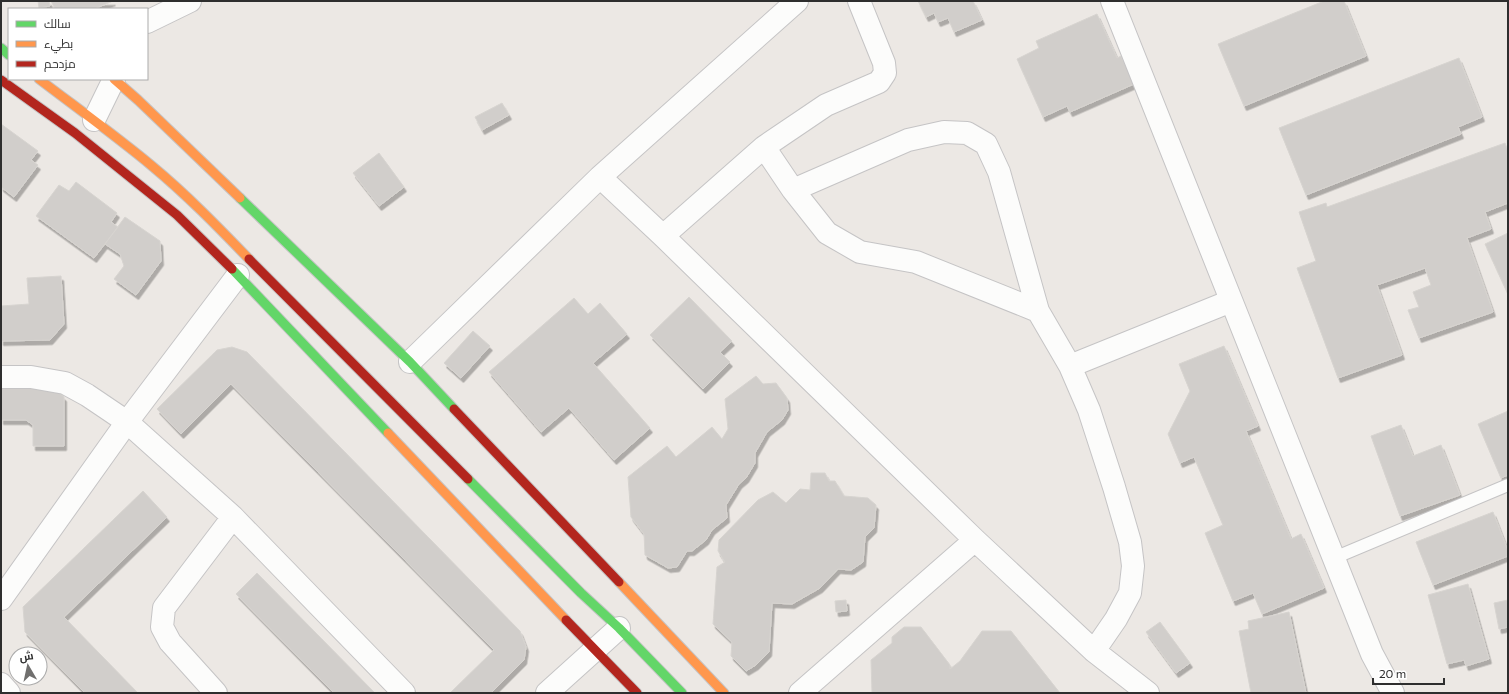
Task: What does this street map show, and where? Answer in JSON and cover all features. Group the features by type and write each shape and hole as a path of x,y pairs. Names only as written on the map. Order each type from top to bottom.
{"main road":[{"path":"1,80 75,133 177,215 238,275 637,693"},
{"path":"44,80 153,166 207,216 581,593 619,628 682,693"},
{"path":"115,80 138,100 410,362 724,693"}],"street":[{"path":"148,22 190,1"},
{"path":"410,362 600,177 797,1"},
{"path":"663,236 764,147 826,105 879,82 885,73 884,63 879,46 859,1"},
{"path":"1112,1 1372,654 1393,693"},
{"path":"94,120 114,80"},
{"path":"793,190 908,140 944,132 967,133 986,144 1000,172 1038,311 1070,366 1089,410 1114,486 1130,542 1133,566 1130,593 1116,619 1094,652"},
{"path":"764,147 793,190 827,234 860,252 916,262 1038,311"},
{"path":"600,177 663,236 974,540 1094,652 1148,693"},
{"path":"1,599 127,422 238,275"},
{"path":"1070,366 1231,301"},
{"path":"1,377 31,377 65,383 87,395 127,422 233,517 404,693"},
{"path":"216,693 170,642 162,627 164,608 233,517"},
{"path":"800,693 974,540"},
{"path":"547,693 619,628"},
{"path":"1,684 9,693"}],"lane":[{"path":"1334,558 1508,485"}],"building":[{"path":"38,1 49,1 50,6 39,8"},
{"path":"51,1 113,1 96,8 54,8"},
{"path":"918,1 973,1 982,20 954,32 948,18 938,22 934,13 926,17"},
{"path":"1324,1 1344,1 1366,56 1244,106 1218,44"},
{"path":"1097,14 1117,58 1121,56 1134,84 1070,112 1067,106 1043,117 1017,59 1039,48 1036,41"},
{"path":"1459,58 1482,117 1458,127 1461,134 1306,195 1279,128"},
{"path":"502,103 509,115 482,130 475,117"},
{"path":"1,124 38,151 31,160 38,165 14,197 1,187"},
{"path":"1505,143 1508,151 1508,203 1485,212 1491,229 1467,238 1493,312 1419,338 1408,310 1419,307 1413,292 1431,285 1425,268 1377,285 1402,355 1338,378 1297,268 1316,261 1299,212 1326,203 1327,207"},
{"path":"379,153 404,187 379,206 353,173"},
{"path":"76,182 117,213 111,222 118,227 94,258 36,216 59,185 69,191"},
{"path":"125,217 160,241 161,261 136,295 114,279 124,266 120,254 105,244"},
{"path":"1508,233 1508,292 1507,292 1485,244"},
{"path":"61,276 64,324 50,340 1,341 1,306 29,304 27,278"},
{"path":"689,297 732,341 720,352 730,362 703,389 650,335"},
{"path":"574,298 588,314 600,303 627,334 593,363 650,428 614,460 569,408 541,432 489,372"},
{"path":"473,331 490,346 461,378 444,363"},
{"path":"1224,346 1258,426 1246,431 1291,539 1301,534 1324,588 1262,614 1253,593 1233,601 1205,533 1223,525 1194,457 1180,463 1168,434 1190,391 1179,364"},
{"path":"232,347 247,352 520,631 526,647 524,660 491,693 450,693 494,650 231,384 181,434 157,409 217,350"},
{"path":"756,376 763,384 776,383 787,398 788,410 782,420 767,432 755,453 755,463 746,478 739,484 726,505 727,518 712,530 706,540 692,551 687,551 677,567 668,568 645,555 644,534 631,517 628,477 667,446 676,457 712,427 722,439 728,429 725,399"},
{"path":"49,386 64,397 64,446 33,446 33,425 26,420 1,420 1,387"},
{"path":"1508,411 1508,475 1501,478 1478,424"},
{"path":"1401,425 1413,456 1441,445 1460,495 1400,516 1371,436"},
{"path":"811,473 825,473 829,481 835,481 844,496 868,498 876,505 874,528 865,537 863,562 851,570 838,569 820,588 792,604 772,603 769,652 756,665 746,671 731,656 732,642 713,624 717,567 725,562 718,551 719,540 758,500 773,492 786,503 800,489 810,490"},
{"path":"143,491 167,517 64,617 138,693 85,693 48,655 48,646 39,646 25,632 23,607"},
{"path":"1493,512 1508,551 1508,556 1433,585 1416,542"},
{"path":"257,573 375,693 334,693 236,594"},
{"path":"1468,584 1489,659 1466,666 1464,660 1447,664 1428,595"},
{"path":"846,600 847,611 836,612 835,601"},
{"path":"1508,600 1508,627 1499,629 1494,603"},
{"path":"1289,612 1306,693 1251,693 1239,631 1249,629 1248,621"},
{"path":"1160,622 1190,663 1176,673 1146,632"},
{"path":"904,627 921,627 950,665 950,669 960,661 982,631 1011,631 1060,693 872,693 871,660 892,643 892,637"}],"traffic: fast":[{"path":"1,48 8,54"},
{"path":"240,198 410,362 454,409"},
{"path":"232,269 388,433"},
{"path":"468,479 581,593 619,628 682,693"}],"traffic: slow":[{"path":"40,80 124,144 178,188 249,259"},
{"path":"115,80 240,198"},
{"path":"388,433 566,620"},
{"path":"619,582 724,693"}],"traffic: jam":[{"path":"1,80 75,133 177,215 232,269"},
{"path":"249,259 468,479"},
{"path":"454,409 619,582"},
{"path":"566,620 637,693"}]}
